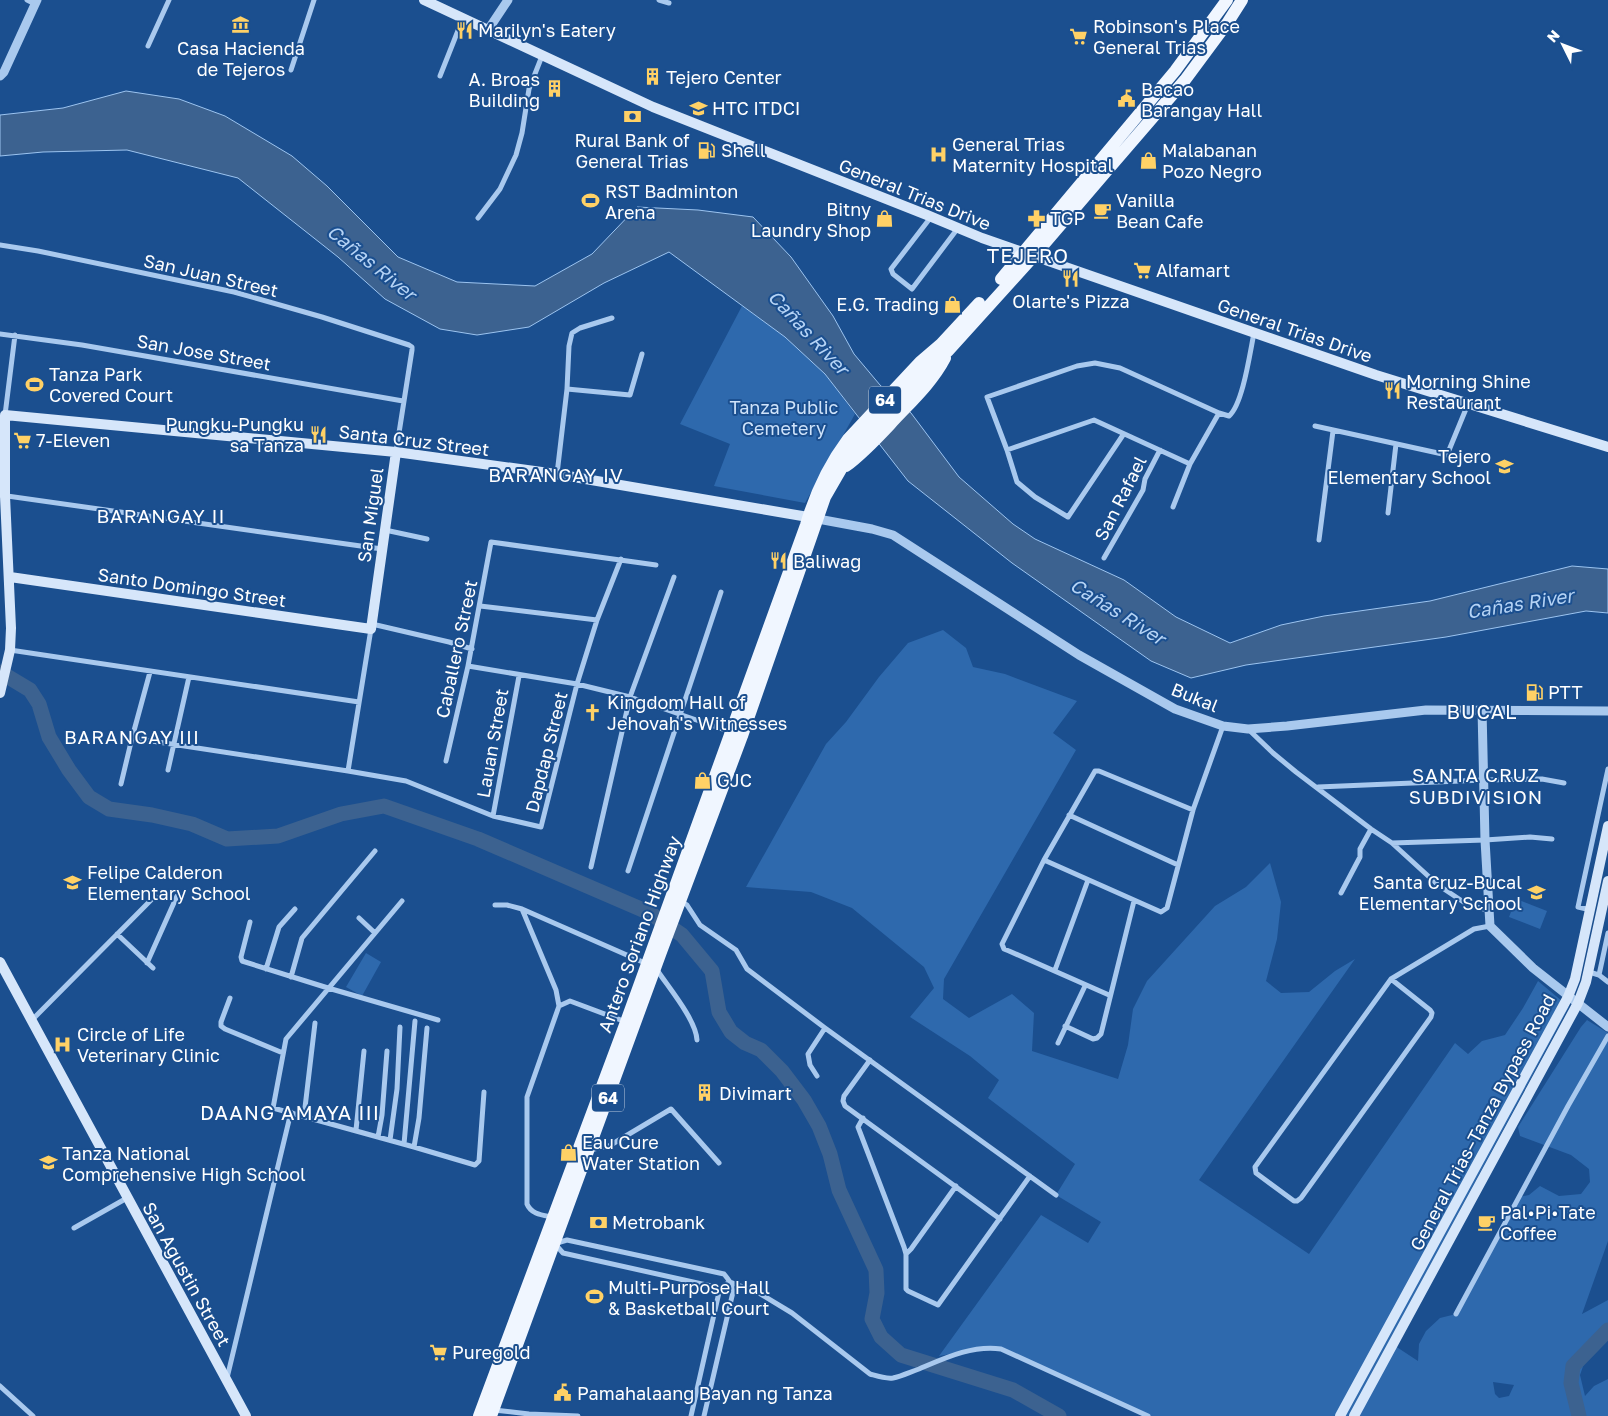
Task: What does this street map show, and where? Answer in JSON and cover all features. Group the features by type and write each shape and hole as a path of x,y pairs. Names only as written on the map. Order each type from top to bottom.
{"main road":[{"name":"General Trias Drive","path":"424,0 653,107 1028,255 1376,375 1608,447"},
{"name":"Antero Soriano Highway","path":"1028,255 1175,72 1226,0"},
{"name":"Antero Soriano Highway","path":"487,1412 737,734 813,518 816,492 925,366 944,348 1184,80 1228,22 1242,0"},
{"name":"Antero Soriano Highway","path":"855,447 912,402 935,375 944,348"},
{"name":"Santa Cruz Street","path":"4,415 396,452 557,475 813,518"},
{"path":"0,692 10,650 10,578 2,496 4,415"},
{"name":"San Miguel","path":"371,627 396,452"},
{"name":"Santo Domingo Street","path":"10,578 371,627"},
{"name":"General Trias–Tanza Bypass Road","path":"1340,1416 1568,997 1575,979 1608,826"},
{"name":"General Trias–Tanza Bypass Road","path":"1354,1416 1594,973 1605,913 1608,881"},
{"name":"San Agustin Street","path":"0,962 246,1416"}],"street":[{"path":"148,46 169,0"},
{"path":"291,70 314,0"},
{"path":"488,30 508,0"},
{"path":"658,0 670,3"},
{"path":"0,76 4,72 33,1"},
{"path":"440,76 463,18"},
{"path":"478,218 500,189 516,154 522,133 528,89 542,56"},
{"path":"931,217 891,269 893,274 912,289 958,228"},
{"name":"San Juan Street","path":"0,245 38,251 234,292 322,317 412,347"},
{"path":"557,475 567,389 569,346 572,333 580,328 612,318"},
{"path":"1123,434 1068,517 1035,497 1017,482 987,397 1077,366 1095,363 1120,368 1229,416 1234,411 1240,396 1254,333"},
{"name":"San Jose Street","path":"0,334 91,346 403,401"},
{"path":"4,415 15,335"},
{"name":"San Miguel","path":"396,452 412,347"},
{"path":"567,389 630,395 642,354"},
{"path":"1315,426 1447,455 1468,404"},
{"path":"1173,507 1190,464 1219,413"},
{"path":"1007,450 1094,420 1190,464"},
{"path":"1320,540 1333,431"},
{"path":"1388,512 1396,444"},
{"name":"San Rafael","path":"1104,558 1143,490 1144,479 1160,450"},
{"path":"2,496 382,549"},
{"name":"Bukal","path":"813,518 872,529 893,535 1079,655 1175,710 1223,726 1248,729 1287,726 1417,710 1608,710"},
{"path":"385,530 427,539"},
{"name":"Caballero Street","path":"446,761 472,649 491,542 621,559"},
{"path":"621,559 656,565"},
{"name":"Dapdap Street","path":"493,816 541,827 577,684 597,620 621,559"},
{"path":"591,867 630,697 674,576"},
{"path":"628,871 720,592"},
{"path":"480,606 597,620"},
{"path":"348,771 371,627 449,642 472,649"},
{"path":"10,650 359,702"},
{"path":"468,666 519,676 577,684 630,697 737,734"},
{"path":"121,784 150,672"},
{"name":"Lauan Street","path":"493,816 519,676"},
{"path":"168,770 189,677"},
{"path":"1482,709 1485,840 1490,926 1533,968 1608,1027"},
{"path":"1044,860 1134,901 1161,912 1164,911 1167,908 1193,810 1223,726"},
{"path":"1248,729 1273,754 1392,843 1438,885 1465,903 1489,911"},
{"path":"132,738 406,781 493,816"},
{"path":"1605,913 1578,907 1608,769"},
{"path":"1109,995 1004,949 1002,944 1044,860 1095,770 1193,810"},
{"path":"1317,787 1542,779 1564,783"},
{"path":"1069,815 1178,865"},
{"path":"1341,893 1360,857 1360,849 1371,829"},
{"path":"1392,843 1530,837 1552,839"},
{"path":"291,977 302,938 375,852"},
{"path":"1055,970 1088,880"},
{"path":"32,1020 155,896"},
{"path":"147,962 178,896"},
{"path":"676,898 687,905 700,925 736,950 747,968 825,1028 1056,1195"},
{"path":"402,901 286,1039 273,1108 378,1136 475,1166 478,1164 481,1146 484,1092"},
{"path":"1065,1026 1093,1038 1097,1038 1100,1034 1134,901"},
{"path":"495,905 507,905 522,909 651,966 691,1020 696,1031 697,1040"},
{"path":"266,969 279,927 295,908"},
{"path":"522,909 556,990 559,1006 527,1097 527,1204 529,1209 534,1212 558,1219"},
{"path":"360,918 375,933"},
{"path":"250,922 241,957 242,961 438,1020"},
{"path":"1391,979 1430,1010 1432,1013 1431,1017 1301,1198 1294,1201 1256,1172 1255,1167 1391,979 1474,929 1490,926"},
{"path":"1608,933 1594,973 1608,982"},
{"path":"117,934 153,968"},
{"path":"1058,1043 1085,986"},
{"path":"230,998 221,1026 282,1053"},
{"path":"559,1006 570,1002 631,1024"},
{"path":"404,1144 414,1021"},
{"path":"304,1116 315,1023"},
{"path":"390,1140 397,1089 400,1027"},
{"path":"414,1147 419,1118 427,1028"},
{"path":"817,1076 810,1065 808,1054 825,1028"},
{"path":"1456,1314 1568,1106 1608,1036"},
{"path":"356,1130 364,1050"},
{"path":"378,1136 382,1115 387,1051"},
{"path":"870,1060 844,1096 843,1101 846,1106 1000,1218"},
{"path":"584,1149 609,1146 671,1109 719,1163"},
{"path":"226,1381 291,1112"},
{"path":"863,1118 858,1127 906,1254 906,1289 938,1305 1030,1176"},
{"path":"906,1254 956,1186"},
{"path":"74,1228 127,1198"},
{"path":"549,1242 567,1240 724,1274 730,1282 732,1292 704,1416"},
{"path":"549,1242 563,1253 720,1288 730,1282"},
{"path":"730,1282 759,1293 792,1313 870,1374 892,1378 947,1357 978,1349 1001,1349 1148,1416"},
{"path":"691,1416 720,1288"},
{"path":"0,1386 34,1416"},
{"path":"487,1412 578,1416"}],"green space":[{"name":"Tanza Public Cemetery","path":"742,306 786,337 825,374 855,414 805,503 714,486 730,444 680,424"},
{"path":"943,630 966,648 973,667 1005,674 1077,701 1053,733 1076,750 944,979 943,999 969,1018 1012,994 1034,1013 1032,1051 1118,1079 1128,1045 1133,1009 1147,981 1215,906 1246,887 1270,863 1281,902 1277,939 1266,981 1281,993 1309,992 1335,971 1355,959 1199,1180 1309,1254 1455,1043 1468,1054 1482,1041 1505,1035 1538,981 1569,1007 1389,1342 1418,1361 1419,1344 1426,1331 1440,1318 1456,1314 1519,1197 1529,1195 1540,1186 1559,1196 1581,1194 1590,1182 1589,1169 1571,1155 1520,1136 1518,1127 1587,1020 1608,1033 1608,1241 1582,1314 1608,1300 1608,1330 1589,1349 1580,1375 1585,1396 1594,1386 1608,1379 1608,1416 1148,1416 1001,1349 978,1349 939,1356 1041,1215 1088,1243 1101,1222 1056,1195 1075,1164 988,1098 999,1080 970,1056 910,1017 934,988 924,967 852,908 811,892 746,887 826,744 846,722 879,677 908,643","holes":["1493,1382 1514,1385 1509,1396 1499,1398 1495,1394"]},
{"path":"1516,899 1547,911 1540,929 1509,917"},
{"path":"366,953 381,962 362,996 346,987"}],"water":[{"name":"Cañas River","path":"126,91 179,99 225,116 292,156 327,186 398,257 457,282 535,286 592,254 637,207 698,210 753,217 791,257 833,316 854,354 880,385 911,413 959,477 1013,524 1035,539 1124,580 1176,617 1230,643 1281,625 1324,616 1430,601 1572,566 1608,569 1608,613 1586,611 1446,637 1246,665 1191,678 1151,661 1012,563 908,481 825,374 785,337 669,252 604,283 529,327 477,335 440,329 385,299 338,257 238,178 127,150 43,152 0,156 0,115 63,108"}],"waterway":[{"path":"0,672 30,690 39,704 49,737 69,770 89,797 109,809 152,815 192,824 227,839 278,836 341,814 384,806 478,839 650,913 682,935 712,971 719,1012 731,1032 745,1043 761,1050 782,1071 804,1100 819,1126 830,1154 839,1190 876,1270 877,1293 872,1319 881,1337 901,1355 1013,1390 1059,1416"},
{"path":"1579,1416 1571,1383 1573,1366 1608,1330"}],"place":[{"name":"Casa Hacienda de Tejeros","path":"241,25"},
{"name":"Marilyn's Eatery","path":"464,30"},
{"name":"Robinson's Place General Trias","path":"1079,36"},
{"name":"Tejero Center","path":"652,77"},
{"name":"A. Broas Building","path":"554,89"},
{"name":"Bacao Barangay Hall","path":"1127,99"},
{"name":"HTC ITDCI","path":"698,108"},
{"name":"Rural Bank of General Trias","path":"632,117"},
{"name":"Shell","path":"707,150"},
{"name":"General Trias Maternity Hospital","path":"938,154"},
{"name":"Malabanan Pozo Negro","path":"1148,160"},
{"name":"RST Badminton Arena","path":"591,201"},
{"name":"Vanilla Bean Cafe","path":"1102,210"},
{"name":"TGP","path":"1036,218"},
{"name":"Bitny Laundry Shop","path":"885,219"},
{"name":"Alfamart","path":"1142,270"},
{"name":"Olarte's Pizza","path":"1071,278"},
{"name":"E.G. Trading","path":"953,304"},
{"name":"Tanza Park Covered Court","path":"35,384"},
{"name":"Morning Shine Restaurant","path":"1392,391"},
{"name":"Pungku-Pungku sa Tanza","path":"318,434"},
{"name":"7-Eleven","path":"22,440"},
{"name":"Tejero Elementary School","path":"1505,466"},
{"name":"Baliwag","path":"779,561"},
{"name":"PTT","path":"1534,692"},
{"name":"Kingdom Hall of Jehovah's Witnesses","path":"593,712"},
{"name":"GJC","path":"703,780"},
{"name":"Felipe Calderon Elementary School","path":"73,882"},
{"name":"Santa Cruz-Bucal Elementary School","path":"1536,892"},
{"name":"Circle of Life Veterinary Clinic","path":"63,1044"},
{"name":"Divimart","path":"705,1093"},
{"name":"Eau Cure Water Station","path":"568,1152"},
{"name":"Tanza National Comprehensive High School","path":"48,1163"},
{"name":"Metrobank","path":"598,1222"},
{"name":"Pal•Pi•Tate Coffee","path":"1486,1222"},
{"name":"Multi-Purpose Hall & Basketball Court","path":"594,1297"},
{"name":"Puregold","path":"438,1352"},
{"name":"Pamahalaang Bayan ng Tanza","path":"563,1393"}],"district":[{"name":"TEJERO","path":"1028,255"},
{"name":"BARANGAY IV","path":"556,474"},
{"name":"BARANGAY II","path":"161,515"},
{"name":"BUCAL","path":"1482,711"},
{"name":"BARANGAY III","path":"132,736"},
{"name":"SANTA CRUZ SUBDIVISION","path":"1476,785"},
{"name":"DAANG AMAYA III","path":"290,1112"}]}
